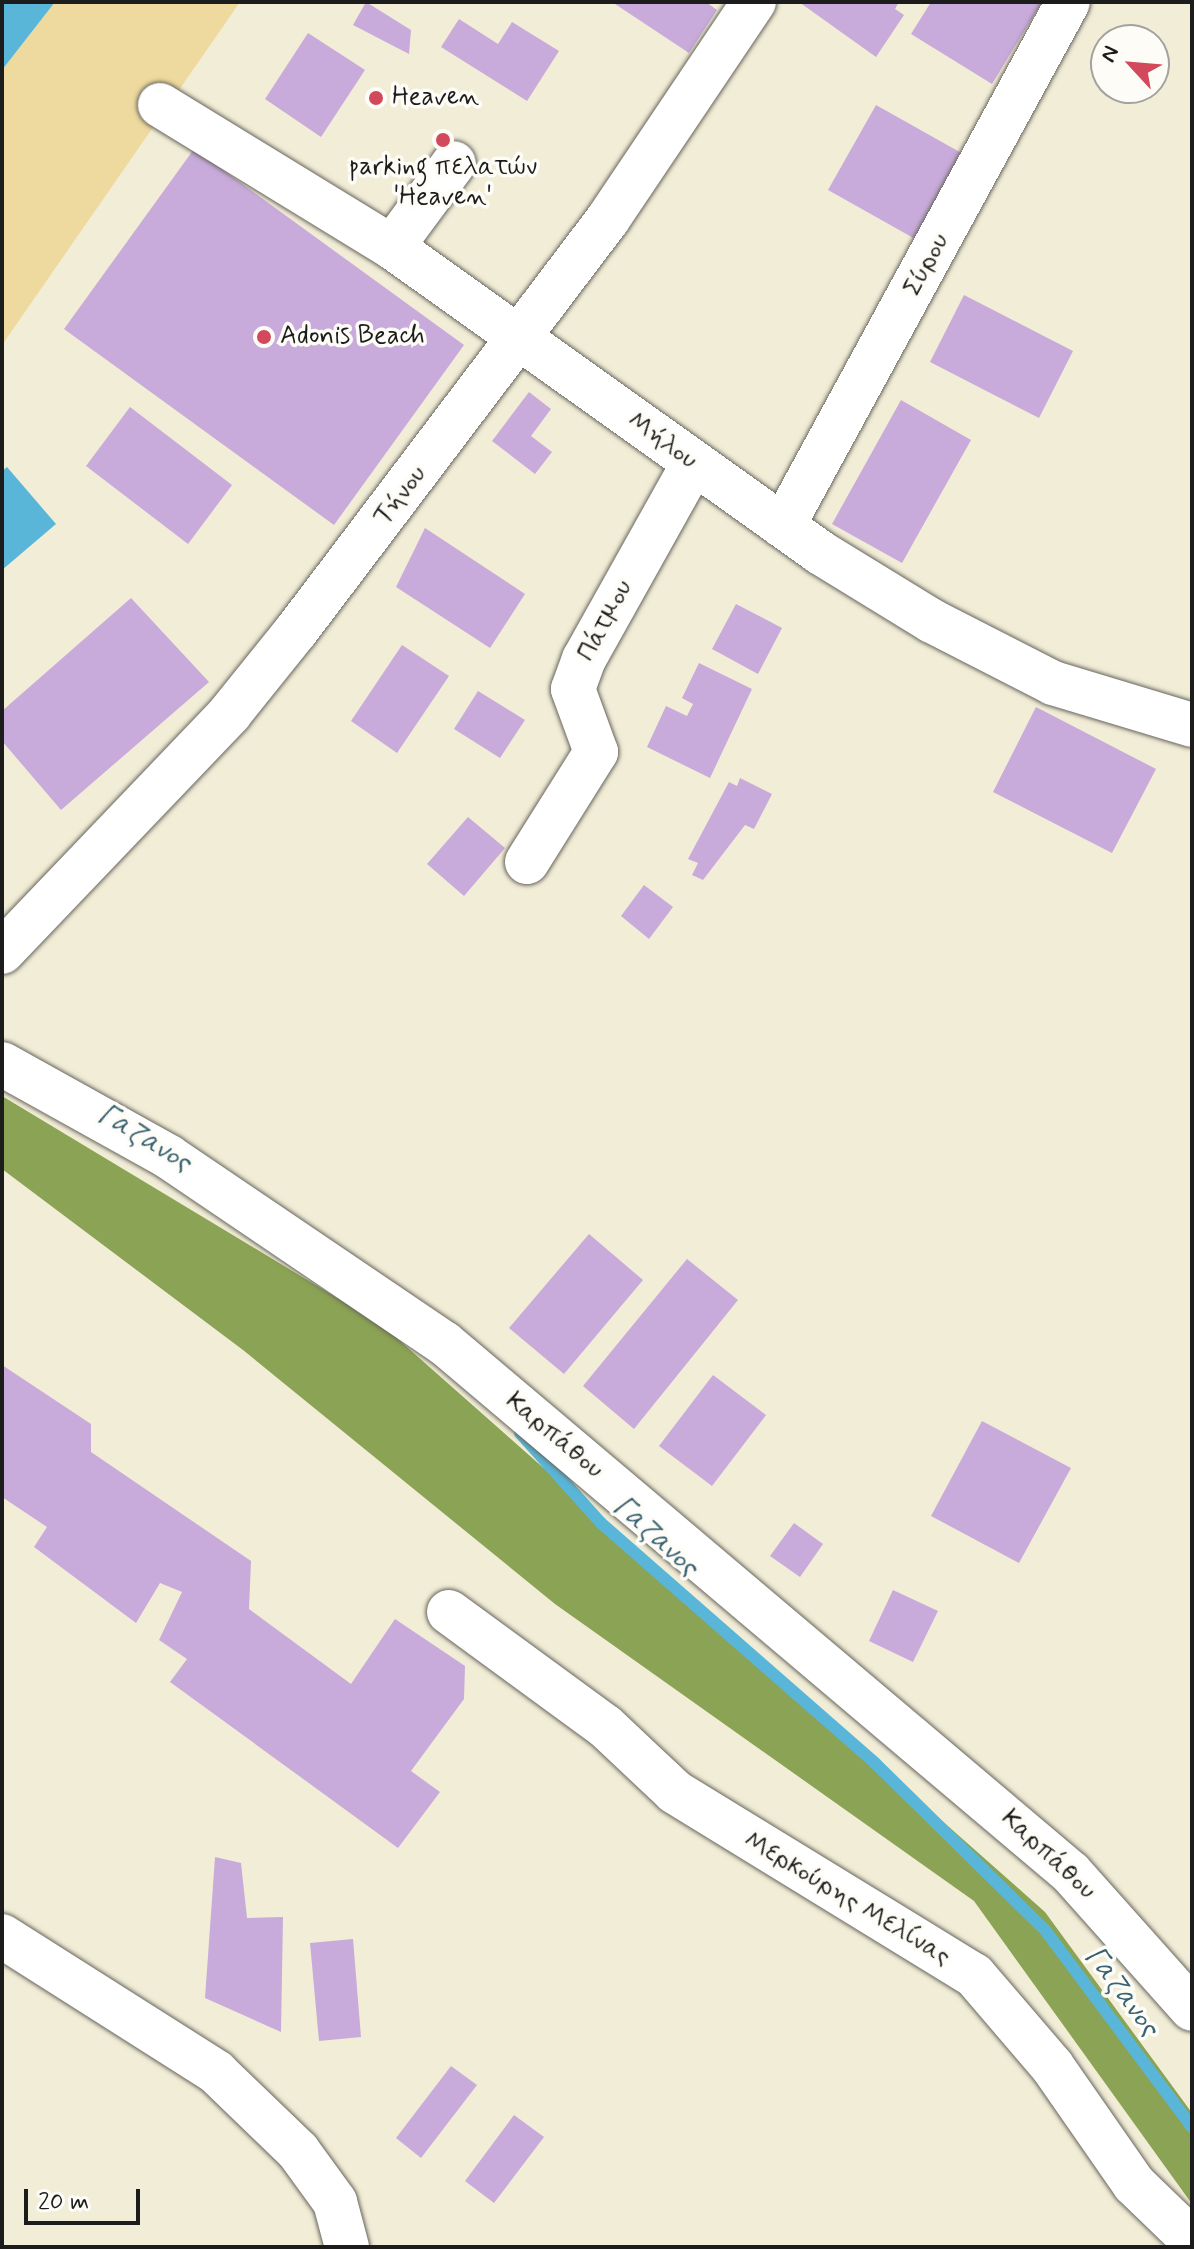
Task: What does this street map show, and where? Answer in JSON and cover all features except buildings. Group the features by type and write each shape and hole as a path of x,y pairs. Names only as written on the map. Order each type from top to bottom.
{"street":[{"name":"Τήνου","path":"2,952 230,713 420,472 517,332 608,219 754,2"},
{"name":"Σύρου","path":"783,526 1068,2"},
{"name":"Μήλου","path":"160,105 392,247 517,332 693,464 783,526 999,657 1053,683 1192,725"},
{"path":"392,247 454,163"},
{"name":"Πάτμου","path":"527,862 596,752 573,689 584,659 693,464"},
{"name":"Καρπάθου","path":"2,1064 169,1157 444,1343 1071,1873 1192,2009"},
{"name":"Μερκούρης Μελίνας","path":"449,1612 605,1726 675,1792 974,1975 1052,2066 1134,2184 1192,2240"},
{"path":"2,1936 216,2072 298,2151 335,2202 347,2247"}],"green space":[{"path":"2,1096 382,1325 1045,1912 1192,2113 1192,2204 974,1901 555,1604 243,1350 2,1169"}],"sand":[{"path":"55,2 240,2 2,345 2,70"}],"water":[{"path":"2,2 55,2 2,70"},
{"path":"7,467 56,524 2,570 2,471"}],"waterway":[{"name":"Γαζανος","path":"520,1433 601,1523 875,1763 1045,1930 1192,2127"}],"place":[{"name":"Heaven","path":"376,98"},
{"name":"parking πελατών 'Heaven'","path":"443,140"},
{"name":"Adonis Beach","path":"264,337"}]}
